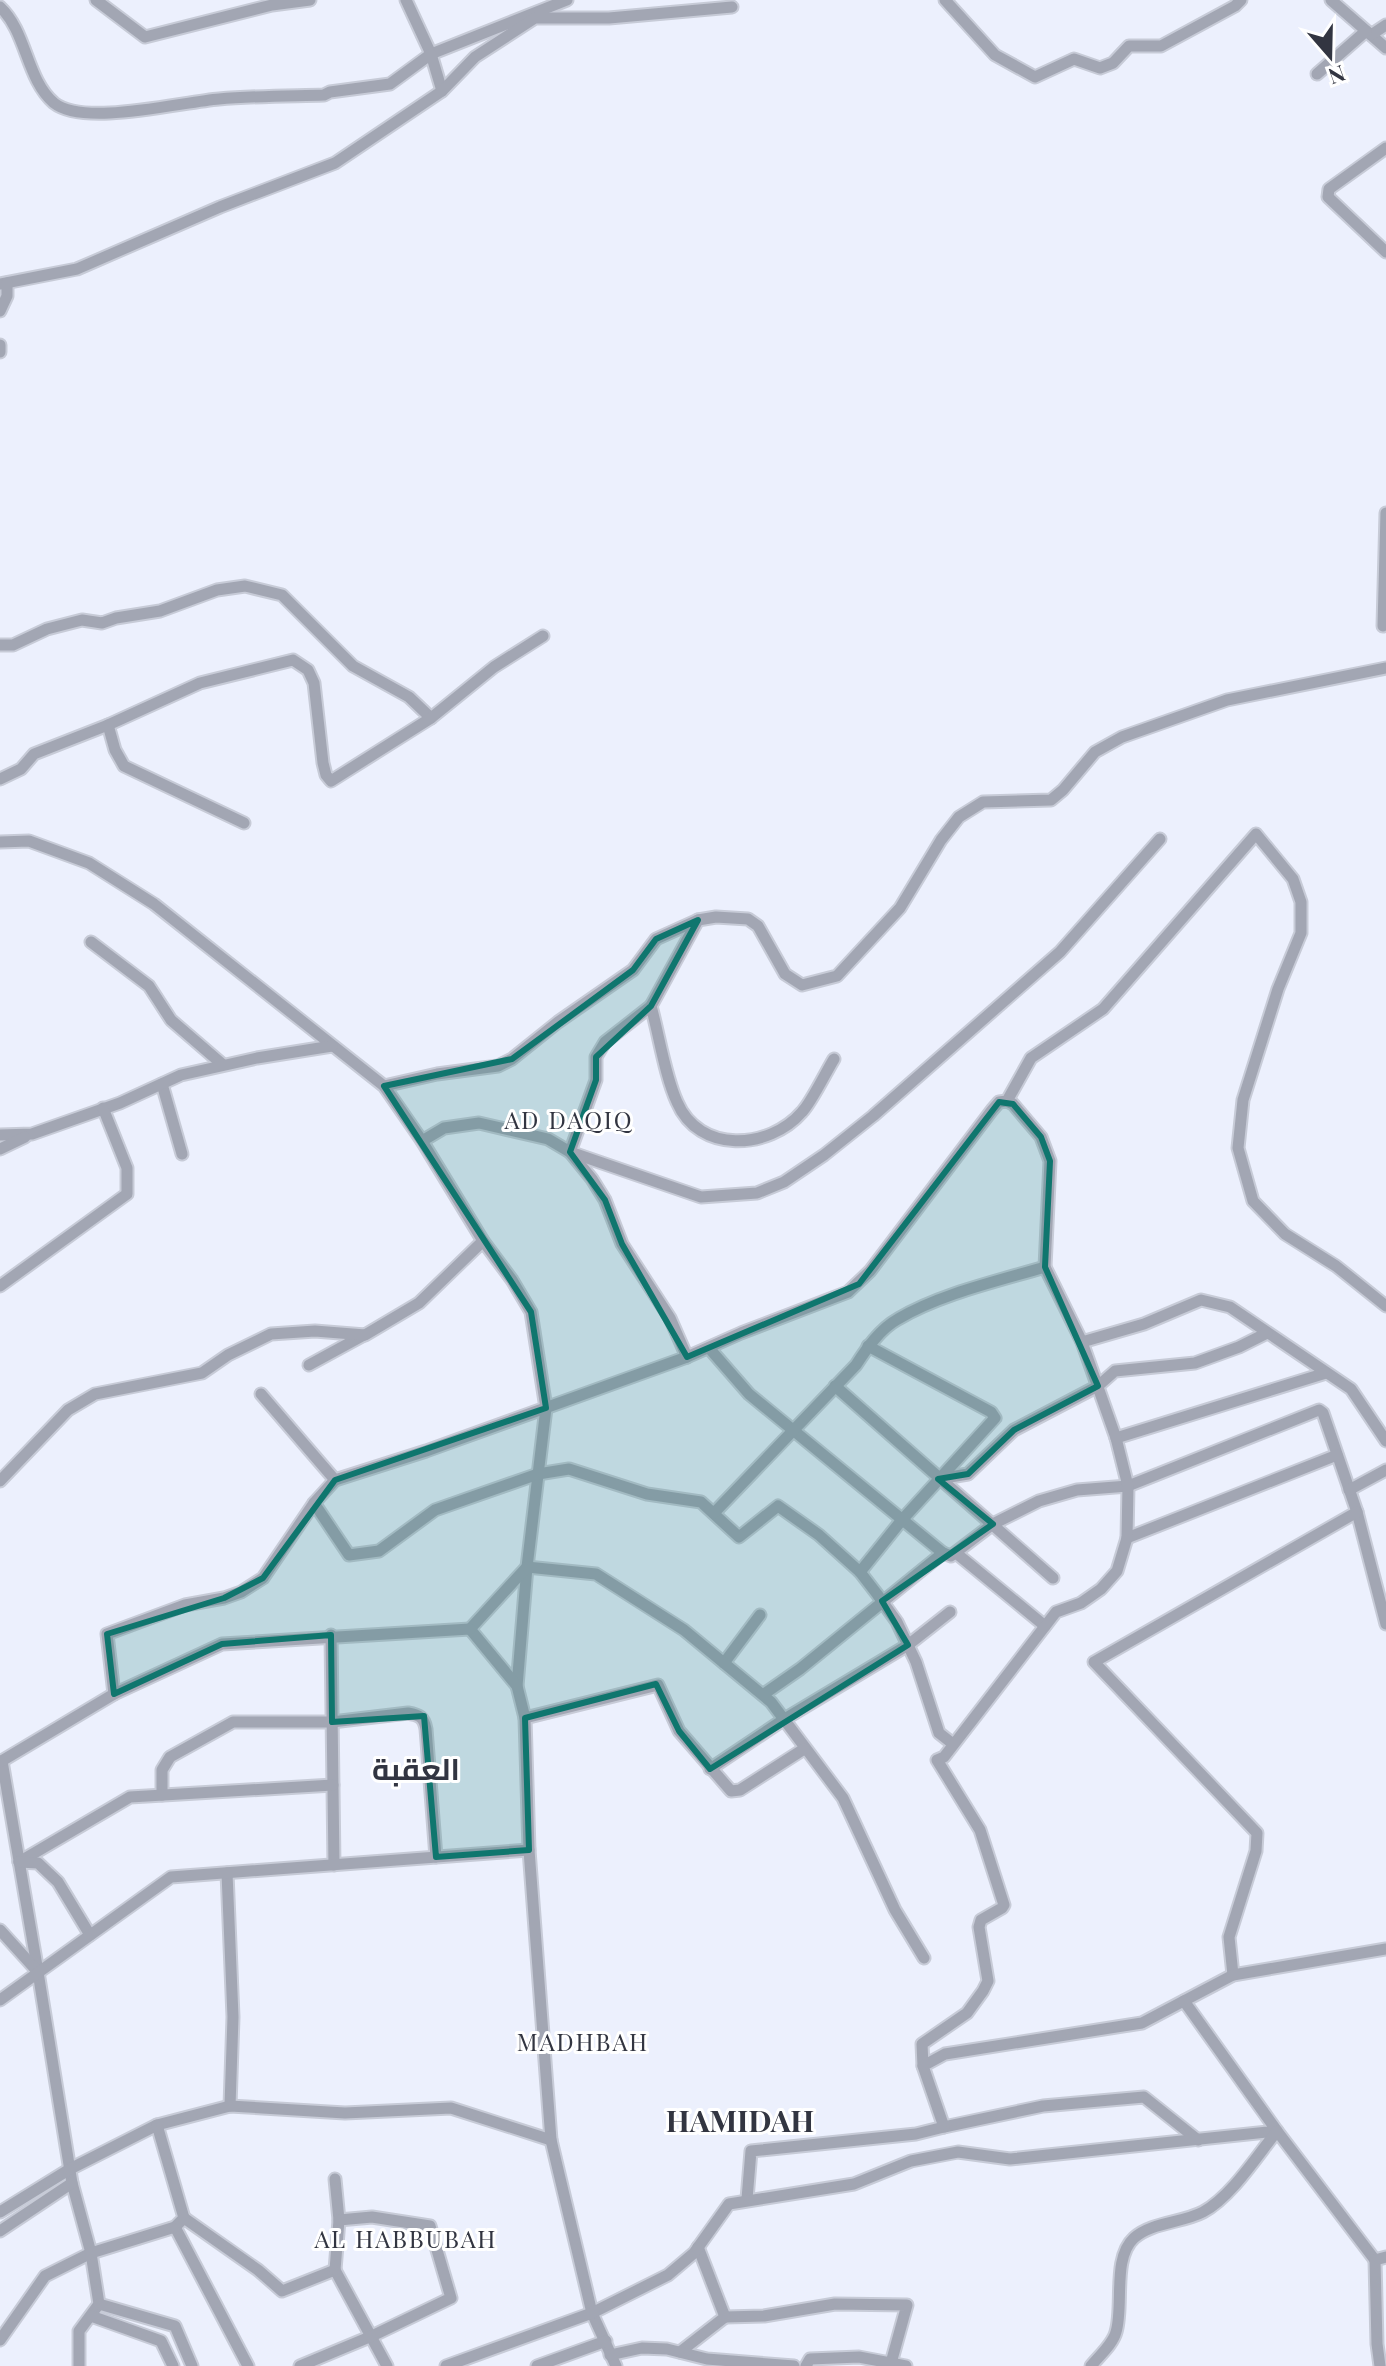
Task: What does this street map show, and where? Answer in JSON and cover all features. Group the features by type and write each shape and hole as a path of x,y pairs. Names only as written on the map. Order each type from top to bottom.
{"street":[{"path":"96,0 145,37 272,2 310,0"},
{"path":"406,0 431,54 442,91"},
{"path":"0,7 21,39 39,83 53,102 66,109 83,112 121,112 218,99 324,95 390,84 431,54 543,4 567,0"},
{"path":"945,0 995,55 1035,77 1074,59 1100,68 1113,63 1129,46 1161,46 1241,0"},
{"path":"1331,0 1386,48"},
{"path":"0,311 7,296 3,284 77,269 220,207 335,163 442,91 475,57 535,18 609,18 732,7"},
{"path":"1317,74 1368,33 1386,25"},
{"path":"1386,148 1329,189 1328,197 1386,252"},
{"path":"0,345 0,352"},
{"path":"1383,626 1386,513"},
{"path":"0,645 13,645 47,629 82,620 102,623 160,611 217,590 245,586 282,595 353,666 409,697 431,718"},
{"path":"0,779 21,769 34,754 108,725 200,683 293,660 308,670 314,683 323,763 331,781 431,718 494,667 543,636"},
{"path":"384,1086 437,1074 498,1066 512,1059 558,1022 633,970 656,939 698,920 716,917 748,919 758,926 785,974 802,985 837,976 900,908 941,840 959,817 983,802 1051,800 1095,752 1122,737 1227,700 1386,668"},
{"path":"108,725 115,750 124,766 244,823"},
{"path":"1007,1101 1031,1058 1103,1009 1256,834 1293,879 1301,902 1301,933 1278,989 1243,1100 1238,1148 1253,1201 1285,1234 1336,1266 1386,1306"},
{"path":"422,1141 444,1128 479,1123 548,1139 570,1152 701,1197 757,1193 784,1182 873,1116 1060,952 1160,839"},
{"path":"0,842 29,841 89,863 154,904 384,1086 531,1312 546,1408 527,1567 517,1686 525,1718 529,1850 551,2140 592,2313 613,2361 642,2348 667,2349 751,2364 794,2366"},
{"path":"570,1152 596,1080 596,1057 605,1042 651,1006 698,920"},
{"path":"91,942 149,986 171,1020 222,1064"},
{"path":"651,1006 677,1104 694,1125 721,1141 753,1141 777,1130 803,1112 834,1059"},
{"path":"0,1149 181,1075 222,1064 332,1046"},
{"path":"162,1084 182,1154"},
{"path":"114,1694 107,1634 185,1605 241,1592 263,1578 314,1503 335,1480 426,1451 687,1357 848,1292 859,1284 999,1102 1013,1104 1041,1137 1050,1161 1045,1267 1082,1342 1116,1438 1128,1486 1127,1538 1112,1579 1081,1603 1056,1612 944,1757 937,1760 980,1830 1004,1905 981,1920 979,1927 988,1981 983,1991 967,2013 922,2044 923,2066 944,2127"},
{"path":"0,1286 127,1194 127,1168 103,1108"},
{"path":"0,1135 32,1134"},
{"path":"570,1152 605,1200 622,1244 670,1318 687,1357"},
{"path":"309,1365 419,1303 483,1241"},
{"path":"714,1513 896,1319 971,1289 1045,1267"},
{"path":"1082,1342 1144,1324 1201,1300 1230,1307 1351,1389 1386,1441"},
{"path":"0,1481 68,1410 95,1394 202,1373 228,1355 271,1334 315,1331 365,1335"},
{"path":"938,1479 968,1474 1014,1430 1098,1386 1115,1371 1195,1363 1267,1333"},
{"path":"860,1572 901,1521 995,1418 991,1412 868,1346"},
{"path":"709,1348 749,1394 901,1521 951,1556 993,1524 1039,1501 1077,1490 1128,1486 1319,1410 1323,1413 1357,1512 1386,1624"},
{"path":"1116,1438 1326,1373"},
{"path":"835,1386 1053,1578"},
{"path":"261,1394 335,1480"},
{"path":"1127,1538 1337,1455"},
{"path":"314,1503 349,1555 379,1551 435,1510 538,1474 569,1469 647,1494 701,1502 739,1537 778,1506 819,1535 860,1572 882,1601 908,1645 926,1688 939,1733 953,1744"},
{"path":"1349,1490 1386,1470"},
{"path":"1233,1975 1229,1937 1256,1851 1257,1833 1094,1662 1357,1512"},
{"path":"764,1694 800,1669 943,1553"},
{"path":"956,1553 1045,1626"},
{"path":"79,2366 79,2331 99,2304 91,2253 72,2183 1,1762 114,1694 222,1644 331,1635 470,1629 527,1567"},
{"path":"527,1567 596,1574 684,1630 764,1694 843,1798 895,1910 924,1958"},
{"path":"710,1769 783,1720 908,1645 950,1612"},
{"path":"724,1663 760,1615"},
{"path":"470,1629 517,1686"},
{"path":"331,1635 334,1865"},
{"path":"525,1718 658,1685 679,1731 731,1791 740,1790 804,1749"},
{"path":"162,1795 162,1770 170,1757 233,1722 332,1722 408,1713 420,1715 425,1721 436,1857"},
{"path":"19,1862 130,1797 333,1785"},
{"path":"0,2000 171,1877 529,1850"},
{"path":"19,1862 38,1863 58,1882 90,1935"},
{"path":"227,1873 233,2017 230,2106"},
{"path":"0,1930 38,1972"},
{"path":"923,2066 945,2054 1142,2023 1233,1975 1386,1949"},
{"path":"1184,2001 1277,2131 1380,2259 1377,2344 1380,2366"},
{"path":"747,2199 751,2151 916,2134 1043,2106 1144,2097 1198,2140"},
{"path":"0,2212 70,2169 157,2125 230,2106 345,2113 451,2108 551,2140"},
{"path":"157,2125 180,2222 248,2366"},
{"path":"446,2366 592,2313 668,2275 698,2247 729,2204 854,2184 911,2161 958,2152 1010,2159 1277,2131"},
{"path":"1091,2366 1116,2336 1119,2282 1125,2255 1133,2239 1148,2229 1205,2211 1222,2198 1277,2131"},
{"path":"335,2179 339,2220 335,2270 387,2366"},
{"path":"0,2231 72,2183"},
{"path":"300,2366 451,2298 430,2226 372,2217 339,2220"},
{"path":"0,2340 45,2276 91,2253 180,2222"},
{"path":"180,2222 258,2270 282,2291 335,2270"},
{"path":"698,2247 725,2317"},
{"path":"99,2304 175,2326 192,2366"},
{"path":"680,2352 725,2317 764,2316 835,2304 907,2305 891,2363"},
{"path":"91,2316 161,2341 173,2366"},
{"path":"537,2366 606,2341"},
{"path":"806,2366 810,2359 847,2357 906,2366"}],"highlighted area":[{"path":"698,920 651,1006 596,1057 596,1080 570,1152 605,1200 622,1244 687,1357 859,1284 992,1110 999,1102 1013,1104 1041,1137 1050,1161 1045,1267 1098,1386 1014,1430 968,1474 938,1479 993,1524 882,1601 908,1645 710,1769 679,1731 656,1684 525,1718 529,1850 436,1857 424,1716 332,1722 331,1635 222,1644 114,1694 107,1634 224,1598 263,1578 335,1480 546,1408 531,1312 384,1086 512,1059 633,970 656,939"}],"district":[{"name":"AD DAQIQ","path":"569,1121"},
{"name":"العقبة","path":"416,1770"},
{"name":"MADHBAH","path":"583,2043"},
{"name":"HAMIDAH","path":"740,2122"},
{"name":"AL HABBUBAH","path":"406,2240"}]}
